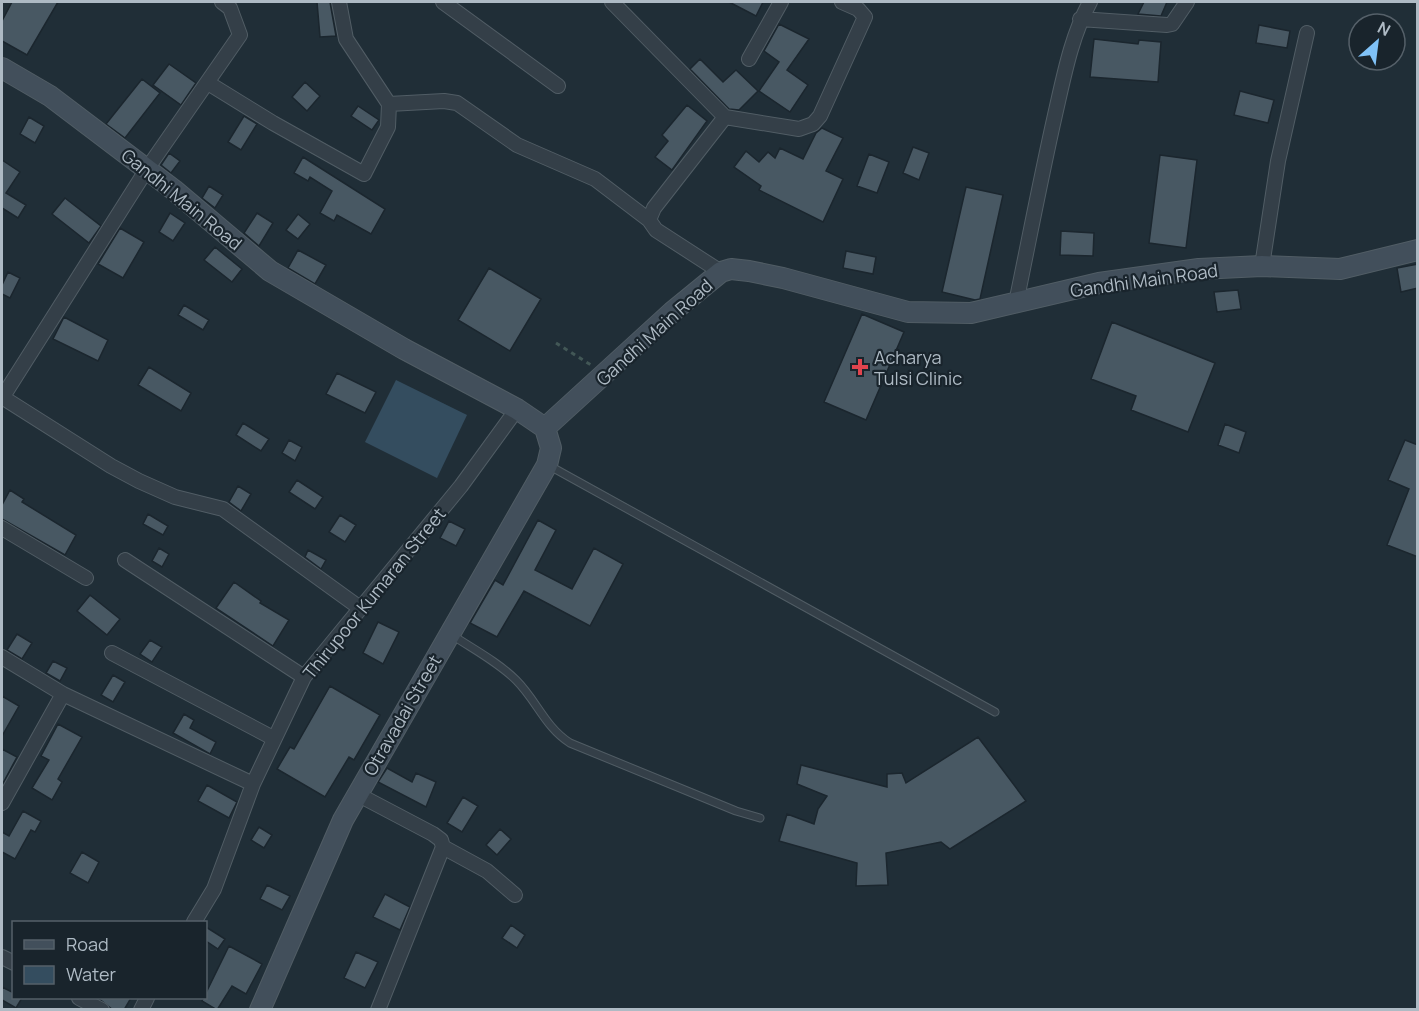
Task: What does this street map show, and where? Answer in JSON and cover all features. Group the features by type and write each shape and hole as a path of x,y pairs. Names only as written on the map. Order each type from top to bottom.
{"street":[{"path":"222,2 230,8 240,36 147,169 2,398 130,476 175,497 212,504 223,509 360,608"},
{"path":"208,83 364,174 388,127 389,104 346,39 339,2"},
{"path":"443,2 558,86"},
{"path":"612,2 725,117 799,129 813,124 820,116 865,17 858,9 842,2"},
{"path":"749,59 782,2"},
{"path":"1016,303 1039,187 1069,56 1080,19 1090,2"},
{"path":"1080,19 1167,25 1172,24 1186,2"},
{"path":"1262,266 1278,162 1307,33"},
{"name":"Gandhi Main Road","path":"2,69 50,96 147,169 270,272 404,349 518,409 545,428 672,312 721,272 749,271 783,278 908,312 971,313 1099,283 1199,269 1262,266 1340,270 1418,250"},
{"path":"389,104 444,100 457,103 517,145 595,180 649,220 656,230 721,272"},
{"path":"649,220 654,208 725,117"},
{"name":"Thirupoor Kumaran Street","path":"195,921 214,889 253,784 304,677 461,486 518,409"},
{"name":"Otravadai Street","path":"260,1010 343,820 547,465 551,448 545,428"},
{"path":"2,528 86,578"},
{"path":"125,560 304,677"},
{"path":"112,653 273,738"},
{"path":"2,657 63,694 253,784"},
{"path":"2,803 6,783 63,694"},
{"path":"357,794 433,834 441,840 443,847 378,1010"},
{"path":"443,847 487,872 515,895"},
{"path":"81,999 102,1010"}],"lane":[{"path":"547,465 995,712"},
{"path":"450,633 507,671 519,683 556,735 570,743 736,811 760,818"}],"path":[{"path":"556,342 604,376"}],"water":[{"path":"396,380 467,415 437,478 365,442"}],"building":[{"path":"12,2 58,2 27,55 2,41 2,21"},
{"path":"317,2 330,2 336,36 320,37"},
{"path":"729,2 763,2 756,16"},
{"path":"1144,2 1167,2 1161,16 1138,14"},
{"path":"779,24 809,39 787,70 808,85 790,112 759,91 779,62 764,51"},
{"path":"1259,25 1290,31 1287,48 1256,43"},
{"path":"1094,39 1138,44 1139,40 1161,42 1158,82 1090,77"},
{"path":"700,59 723,82 736,70 758,91 739,110 729,109 690,69"},
{"path":"169,64 196,83 181,105 153,85"},
{"path":"142,79 160,93 125,138 106,124"},
{"path":"305,82 320,96 307,111 292,97"},
{"path":"1240,91 1274,100 1268,123 1234,115"},
{"path":"687,105 707,121 672,170 655,157 668,141 662,135"},
{"path":"358,106 379,120 372,130 351,116"},
{"path":"244,116 257,124 241,150 228,142"},
{"path":"29,117 44,126 35,143 20,134"},
{"path":"822,128 843,138 826,171 843,179 823,222 759,190 761,186 734,167 746,151 759,162 768,152 775,158 780,148 803,159 816,133"},
{"path":"913,147 929,153 919,180 903,173"},
{"path":"169,153 180,161 171,173 161,165"},
{"path":"869,154 889,162 877,193 857,186"},
{"path":"1160,155 1197,160 1186,248 1149,243"},
{"path":"303,157 385,209 371,234 337,215 334,221 320,213 332,191 310,177 308,181 294,173"},
{"path":"2,160 20,172 6,193 26,205 18,218 2,208"},
{"path":"209,186 223,195 215,208 202,198"},
{"path":"966,187 1003,195 980,299 975,300 942,292"},
{"path":"65,198 101,226 89,243 52,214"},
{"path":"170,213 185,223 173,241 159,232"},
{"path":"257,213 273,223 259,246 244,233"},
{"path":"298,214 310,224 298,239 286,230"},
{"path":"120,228 144,242 123,278 98,264"},
{"path":"1061,231 1094,233 1093,256 1060,255"},
{"path":"215,247 242,269 232,282 204,260"},
{"path":"298,250 326,265 315,284 288,268"},
{"path":"846,251 876,257 873,274 843,268"},
{"path":"1418,264 1418,288 1401,292 1397,268"},
{"path":"489,268 541,299 510,351 458,320"},
{"path":"8,272 20,278 10,298 2,294 2,285"},
{"path":"1238,290 1241,309 1217,312 1214,292"},
{"path":"184,305 209,320 203,330 178,315"},
{"path":"862,314 904,332 866,420 824,402"},
{"path":"64,317 108,340 98,361 53,339"},
{"path":"1112,322 1215,363 1188,432 1131,410 1136,396 1091,379"},
{"path":"149,367 191,393 181,411 138,385"},
{"path":"337,373 376,392 365,413 326,394"},
{"path":"243,423 269,439 261,451 236,435"},
{"path":"1225,424 1246,432 1239,453 1218,445"},
{"path":"289,440 302,447 295,461 282,453"},
{"path":"1405,440 1418,445 1418,557 1387,545 1409,489 1388,480"},
{"path":"297,480 323,497 315,509 289,492"},
{"path":"238,486 251,494 241,511 229,502"},
{"path":"10,490 24,499 22,502 76,535 65,555 2,519 2,505"},
{"path":"148,514 168,526 163,535 143,524"},
{"path":"340,515 356,525 345,542 329,532"},
{"path":"538,520 556,530 535,570 572,589 594,548 623,564 590,626 524,591 497,637 470,623 495,580 503,585"},
{"path":"449,521 465,529 456,546 440,538"},
{"path":"159,548 169,554 162,567 152,561"},
{"path":"308,550 326,560 321,569 305,557"},
{"path":"234,582 261,601 260,603 289,620 273,646 216,608"},
{"path":"90,595 120,619 107,635 77,611"},
{"path":"378,622 399,632 383,664 363,653"},
{"path":"17,634 32,643 22,659 7,650"},
{"path":"150,640 162,647 152,662 140,654"},
{"path":"53,661 67,668 60,681 46,673"},
{"path":"113,675 125,682 113,702 101,695"},
{"path":"330,686 380,715 354,760 349,757 325,797 277,769 290,747 294,749"},
{"path":"2,696 19,706 2,736"},
{"path":"184,714 194,720 190,728 216,742 210,754 173,733"},
{"path":"58,724 82,737 58,779 62,782 52,800 32,788 49,760 41,756"},
{"path":"978,737 1026,801 950,849 941,842 886,853 888,885 856,886 857,863 779,841 787,814 814,824 818,809 827,796 797,784 801,765 887,787 887,774 902,773 906,783"},
{"path":"2,749 17,757 2,785"},
{"path":"387,768 412,782 416,773 436,782 426,807 378,782"},
{"path":"207,785 237,802 229,818 198,801"},
{"path":"463,797 478,806 462,832 447,823"},
{"path":"23,811 41,821 35,832 31,830 15,859 2,852 2,832 9,836"},
{"path":"259,827 272,835 264,848 251,840"},
{"path":"500,829 511,839 497,855 486,845"},
{"path":"82,852 99,862 88,883 70,873"},
{"path":"267,885 290,896 282,910 260,899"},
{"path":"385,894 410,907 400,930 373,917"},
{"path":"511,925 525,935 517,948 502,938"},
{"path":"207,928 225,939 218,949 207,942"},
{"path":"229,946 262,964 246,994 232,986 217,1010 202,1001 207,999 207,991"},
{"path":"356,952 378,962 365,988 344,978"},
{"path":"2,987 12,992 12,999 21,999 16,1008 2,1000"},
{"path":"99,999 130,999 124,1010 113,1010"}],"place":[{"name":"Acharya Tulsi Clinic","path":"860,367"}]}
